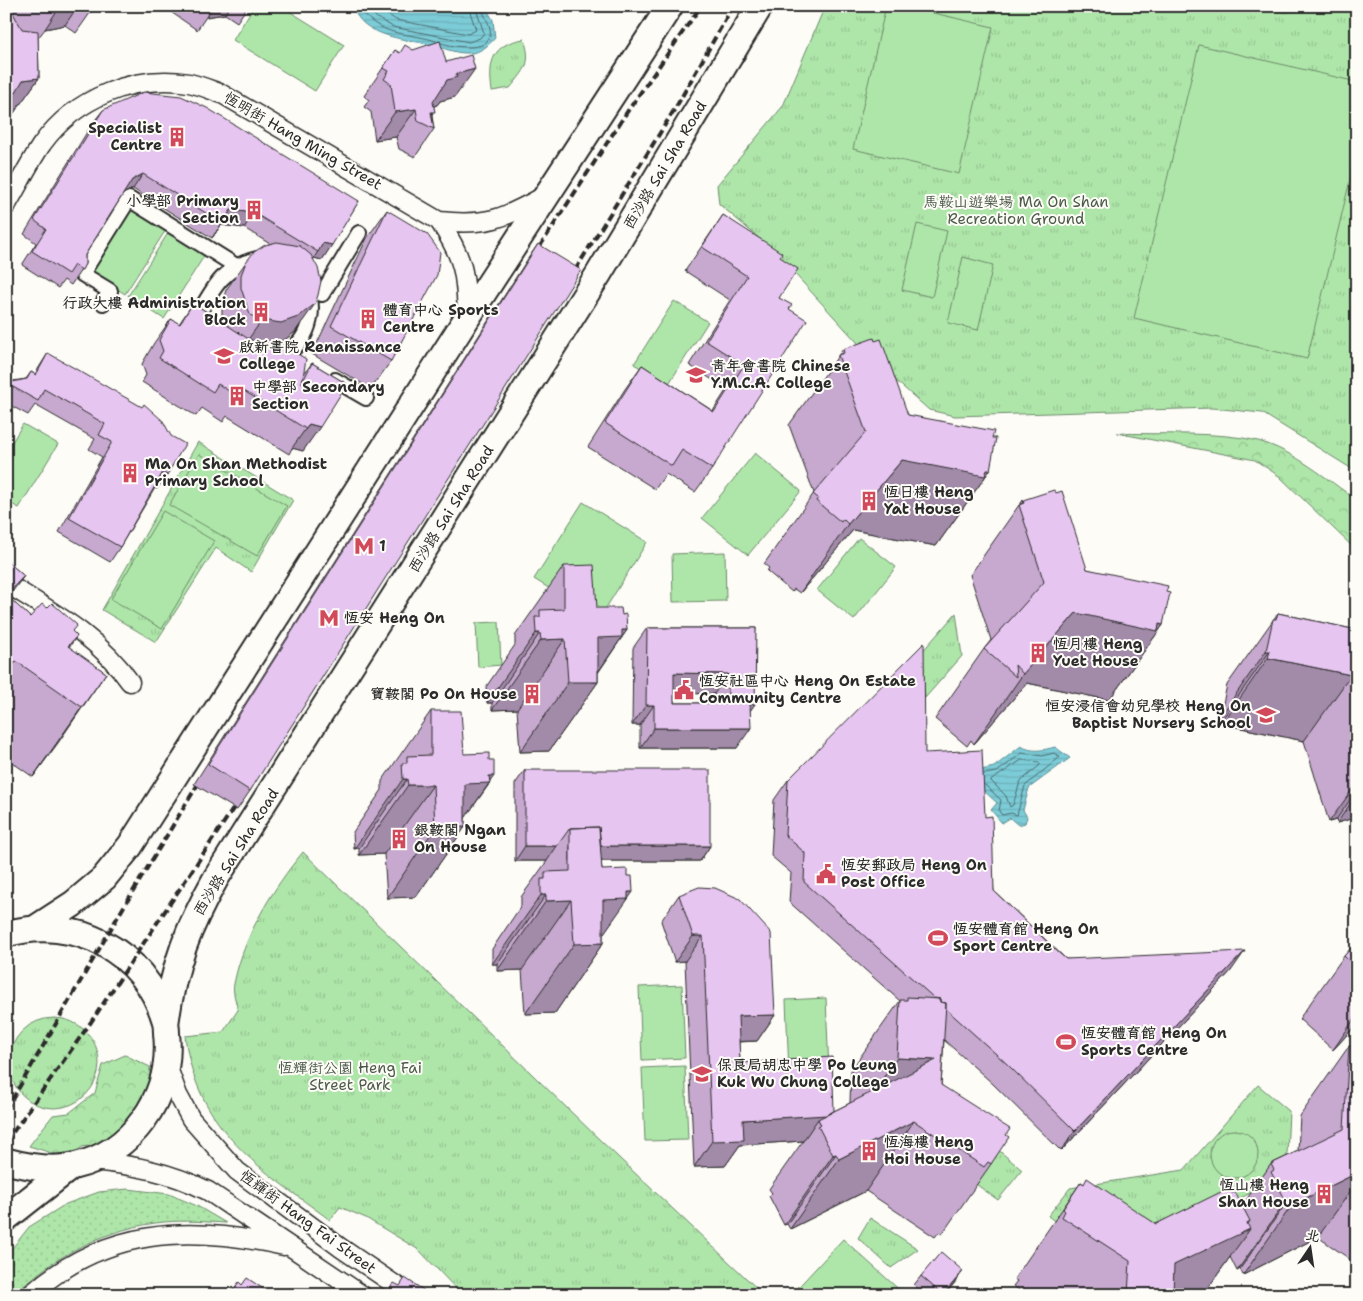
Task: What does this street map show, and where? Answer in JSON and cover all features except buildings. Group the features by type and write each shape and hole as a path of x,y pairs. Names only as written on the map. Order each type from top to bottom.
{"main road":[{"path":"36,928 73,904 104,878 130,846 467,318 670,6"},
{"name":"西沙路 Sai Sha Road","path":"82,1163 110,1151 126,1140 142,1122 155,1101 167,1065 166,1021 171,982 182,945 216,878 598,275 757,10"},
{"path":"6,934 36,928 72,930 106,943 134,966 148,983 166,1021"},
{"path":"6,1160 31,1168 82,1163"},
{"path":"6,1218 82,1163"}],"street":[{"name":"恆明街 Hang Ming Street","path":"6,206 42,143 65,118 92,99 123,86 156,81 190,83 222,94 439,221 489,222 516,212 548,194"},
{"path":"103,303 110,291 82,274 129,199 236,266"},
{"name":"恆明街 Hang Ming Street","path":"439,221 459,252 463,265 466,284 467,318"},
{"path":"322,294 359,233"},
{"path":"257,259 273,260 289,267 301,278 309,293 312,309 310,325 299,344 283,356 256,360 239,357 191,327 221,279 236,266 257,259"},
{"path":"335,380 366,398"},
{"path":"6,583 90,637 110,656 130,682"},
{"name":"恆輝街 Hang Fai Street","path":"167,1065 178,1095 191,1118 237,1171 341,1248 410,1295"},
{"name":"恆輝街 Hang Fai Street","path":"82,1163 156,1170 181,1178 208,1191 362,1295"},
{"path":"30,1295 73,1263 106,1248 145,1237 192,1233 217,1234 245,1237 294,1248"}],"green space":[{"path":"254,6 281,6 344,45 315,91 233,40"},
{"name":"馬鞍山遊樂場 Ma On Shan Recreation Ground","path":"825,6 1240,6 1286,12 1331,6 1357,6 1357,472 1262,413 1212,408 955,416 929,410 877,364 773,250 719,204 717,185 783,106"},
{"path":"886,6 904,6 993,27 959,174 853,149"},
{"path":"1240,6 1331,6 1286,12"},
{"path":"524,39 527,60 524,70 510,88 492,91 491,71 494,56 505,45"},
{"path":"1199,45 1357,82 1357,151 1307,359 1134,318"},
{"path":"131,206 167,228 125,294 89,271"},
{"path":"917,224 947,231 932,297 902,290"},
{"path":"170,230 206,253 164,319 128,296"},
{"path":"963,257 993,265 978,330 948,323"},
{"path":"674,301 708,322 668,385 634,364"},
{"path":"23,424 58,444 19,508 6,501 6,452"},
{"path":"1117,433 1225,436 1258,441 1285,451 1310,466 1357,500 1357,551 1279,476 1255,460"},
{"path":"198,442 293,500 251,572 216,548 156,642 102,610"},
{"path":"755,453 801,491 748,555 702,518"},
{"path":"199,454 287,506 257,556 169,505"},
{"path":"583,502 647,542 599,619 534,579"},
{"path":"163,511 214,541 162,629 111,599"},
{"path":"859,538 896,567 854,620 817,590"},
{"path":"725,552 726,601 673,602 672,554"},
{"path":"956,613 962,656 925,698 921,653"},
{"path":"499,622 501,665 478,667 476,623"},
{"name":"恆輝街公園 Heng Fai Street Park","path":"303,852 601,1141 764,1295 462,1295 419,1250 366,1218 340,1207 330,1220 280,1183 236,1144 218,1123 203,1098 192,1069 185,1036 223,1032 238,1010 234,997 234,987 244,949 270,897"},
{"path":"682,985 685,1058 642,1060 639,987"},
{"path":"826,998 829,1072 789,1073 786,1000"},
{"path":"54,1018 71,1021 86,1031 96,1046 99,1063 96,1080 86,1095 71,1105 54,1108 37,1105 22,1095 12,1080 9,1063 12,1046 22,1031 37,1021"},
{"path":"125,1055 150,1067 150,1085 132,1117 111,1142 82,1147 68,1158 29,1146 53,1115 69,1113 95,1093 103,1065"},
{"path":"685,1066 688,1140 645,1141 642,1068"},
{"path":"1258,1085 1289,1111 1286,1176 1108,1262 1048,1216 1070,1188 1184,1170"},
{"path":"1234,1130 1243,1132 1251,1137 1256,1145 1258,1154 1256,1163 1251,1171 1243,1176 1234,1178 1225,1176 1217,1171 1212,1163 1210,1154 1212,1145 1217,1137 1225,1132"},
{"path":"977,1132 1022,1170 998,1200 934,1154"},
{"path":"128,1189 169,1194 197,1206 226,1223 172,1221 124,1230 84,1245 64,1256 46,1267 15,1295 6,1295 6,1256 29,1227 66,1204 99,1192"},
{"path":"870,1218 918,1249 891,1268 858,1238"},
{"path":"843,1239 905,1295 791,1295"}],"water":[{"path":"353,6 485,6 493,20 495,38 477,52 464,53 396,38 373,30 364,24 357,16"},
{"path":"1021,746 1034,750 1055,747 1070,758 1029,788 1023,810 1027,817 1025,823 1018,825 1010,818 1002,823 991,810 997,803 981,788 977,771 994,767"}],"railway":[{"path":"533,257 627,112 701,6"},
{"path":"569,280 676,107 733,6"},
{"path":"6,1110 120,913 204,774"},
{"path":"6,1142 91,1022 241,797"}],"place":[{"name":"Specialist Centre","path":"177,137"},
{"name":"小學部 Primary Section","path":"254,210"},
{"name":"行政大樓 Administration Block","path":"261,312"},
{"name":"體育中心 Sports Centre","path":"368,319"},
{"name":"啟新書院 Renaissance College","path":"224,356"},
{"name":"青年會書院 Chinese Y.M.C.A. College","path":"696,375"},
{"name":"中學部 Secondary Section","path":"237,396"},
{"name":"Ma On Shan Methodist Primary School","path":"130,473"},
{"name":"恆日樓 Heng Yat House","path":"869,501"},
{"name":"1","path":"364,546"},
{"name":"恆安 Heng On","path":"329,618"},
{"name":"恆月樓 Heng Yuet House","path":"1038,653"},
{"name":"恆安社區中心 Heng On Estate Community Centre","path":"684,690"},
{"name":"寶鞍閣 Po On House","path":"532,694"},
{"name":"恒安浸信會幼兒學校 Heng On Baptist Nursery School","path":"1266,715"},
{"name":"銀鞍閣 Ngan On House","path":"399,839"},
{"name":"恆安郵政局 Heng On Post Office","path":"826,874"},
{"name":"恆安體育館 Heng On Sport Centre","path":"938,938"},
{"name":"恆安體育館 Heng On Sports Centre","path":"1066,1042"},
{"name":"保良局胡忠中學 Po Leung Kuk Wu Chung College","path":"702,1074"},
{"name":"恆海樓 Heng Hoi House","path":"869,1151"},
{"name":"恆山樓 Heng Shan House","path":"1324,1194"}]}
